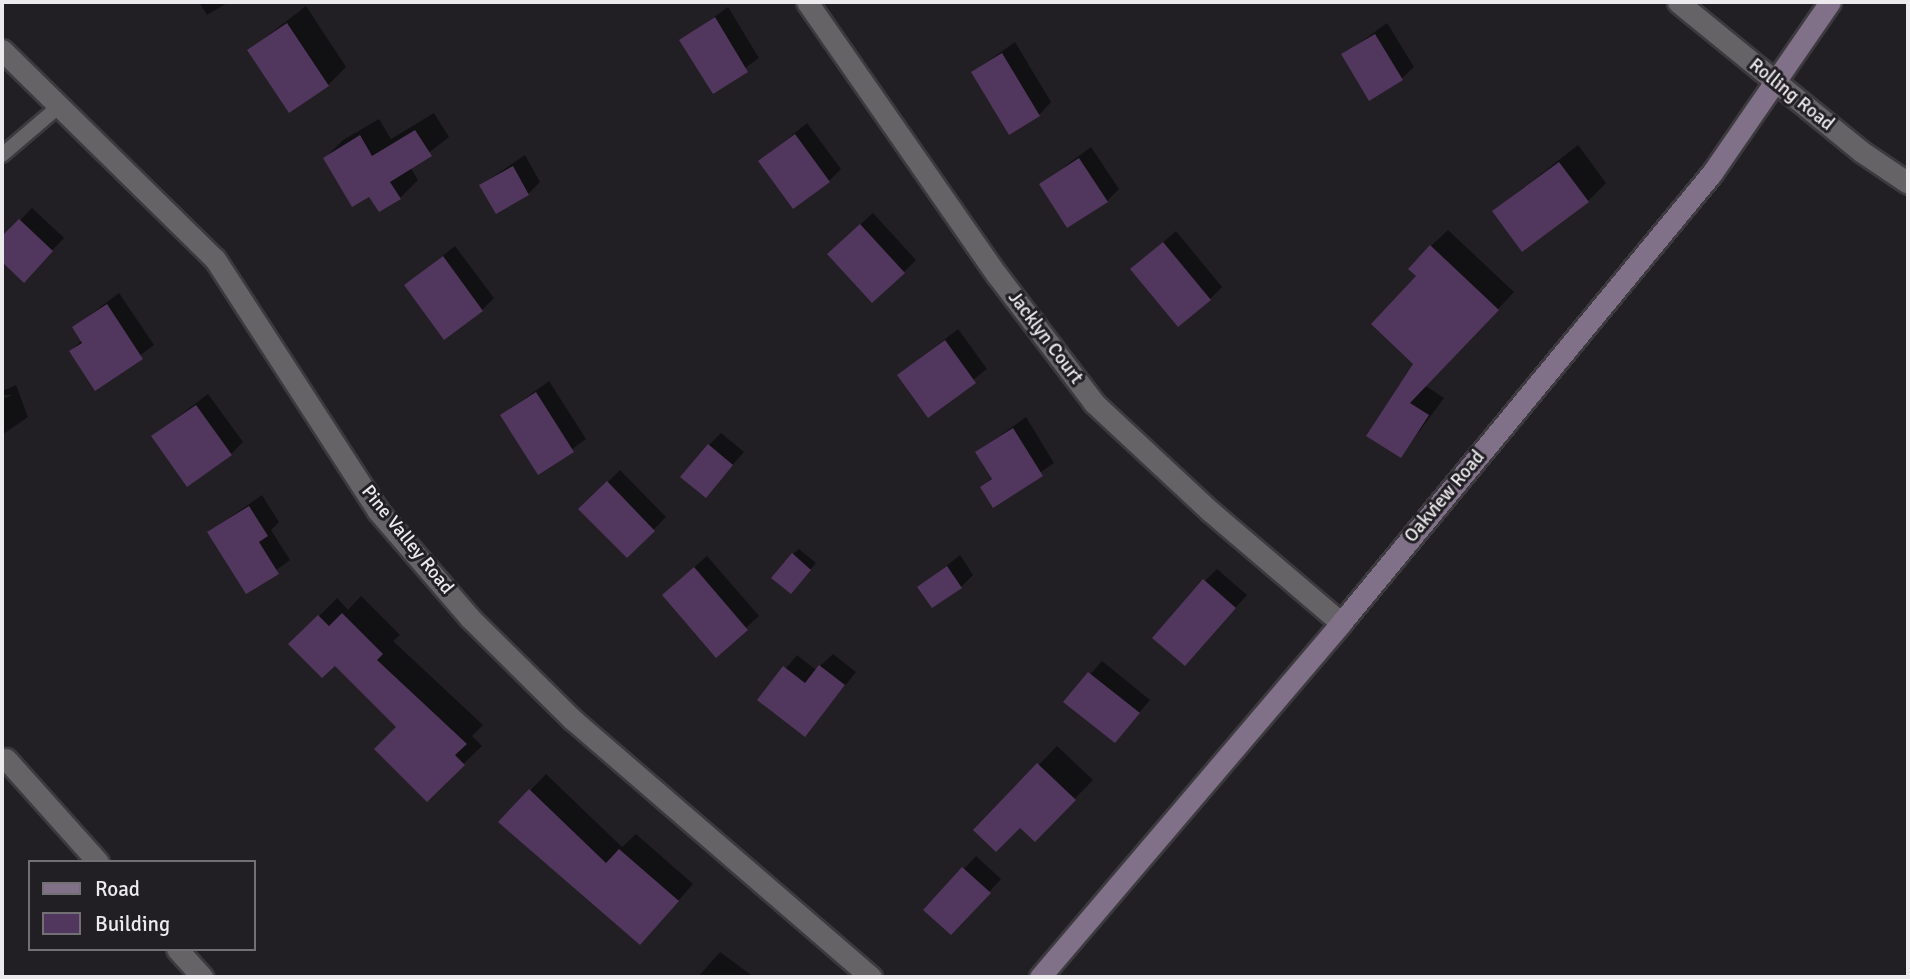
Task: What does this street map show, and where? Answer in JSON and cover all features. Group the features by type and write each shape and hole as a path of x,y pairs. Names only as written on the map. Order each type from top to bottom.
{"street":[{"name":"Jacklyn Court","path":"807,2 997,275 1094,403 1210,511 1341,623"},
{"name":"Rolling Road","path":"1678,2 1776,84 1908,183"},
{"name":"Oakview Road","path":"1040,977 1341,623 1712,173 1776,84 1830,2"},
{"name":"Pine Valley Road","path":"2,50 57,108 215,260 378,511 470,618 572,719 871,977"},
{"path":"6,759 96,860"},
{"path":"179,951 202,977"}],"lane":[{"path":"2,155 57,108"}],"building":[{"path":"715,17 748,72 713,94 679,40"},
{"path":"287,23 329,86 289,113 247,50"},
{"path":"1375,34 1403,80 1369,101 1341,54"},
{"path":"1002,53 1040,116 1009,135 971,72"},
{"path":"415,130 432,156 390,182 401,199 379,212 369,197 352,207 323,158 360,135 372,156"},
{"path":"795,134 830,182 793,209 758,161"},
{"path":"1079,158 1108,202 1067,228 1039,184"},
{"path":"1559,162 1589,202 1522,252 1492,211"},
{"path":"513,166 529,195 496,214 479,185"},
{"path":"19,219 53,251 24,283 2,262 2,236"},
{"path":"860,224 905,273 872,303 827,254"},
{"path":"1163,242 1211,300 1178,327 1130,269"},
{"path":"1430,245 1499,310 1410,403 1429,415 1401,458 1366,436 1413,364 1371,324 1416,276 1408,269"},
{"path":"443,256 483,311 444,340 404,285"},
{"path":"107,304 143,359 95,391 69,351 82,343 72,327"},
{"path":"945,340 976,383 928,418 897,375"},
{"path":"536,392 574,452 538,475 500,415"},
{"path":"196,405 232,455 187,487 151,436"},
{"path":"1013,428 1043,476 993,508 980,487 992,479 975,452"},
{"path":"708,444 733,465 706,498 680,477"},
{"path":"607,481 655,531 627,558 578,509"},
{"path":"249,506 268,536 259,542 279,574 246,594 207,532"},
{"path":"792,553 811,570 791,594 771,578"},
{"path":"947,566 962,588 932,608 917,587"},
{"path":"694,567 748,630 716,658 662,595"},
{"path":"1203,579 1236,608 1185,666 1152,638"},
{"path":"342,613 383,654 377,660 467,744 455,755 465,765 427,802 374,749 396,727 335,666 322,678 288,644 318,615 329,626"},
{"path":"819,665 845,685 805,737 757,700 783,666 805,683"},
{"path":"1088,672 1140,713 1115,743 1063,702"},
{"path":"1037,763 1076,800 1035,842 1020,828 996,852 973,830"},
{"path":"529,789 606,863 619,849 679,901 640,945 498,822"},
{"path":"962,867 991,893 951,935 923,910"}]}
